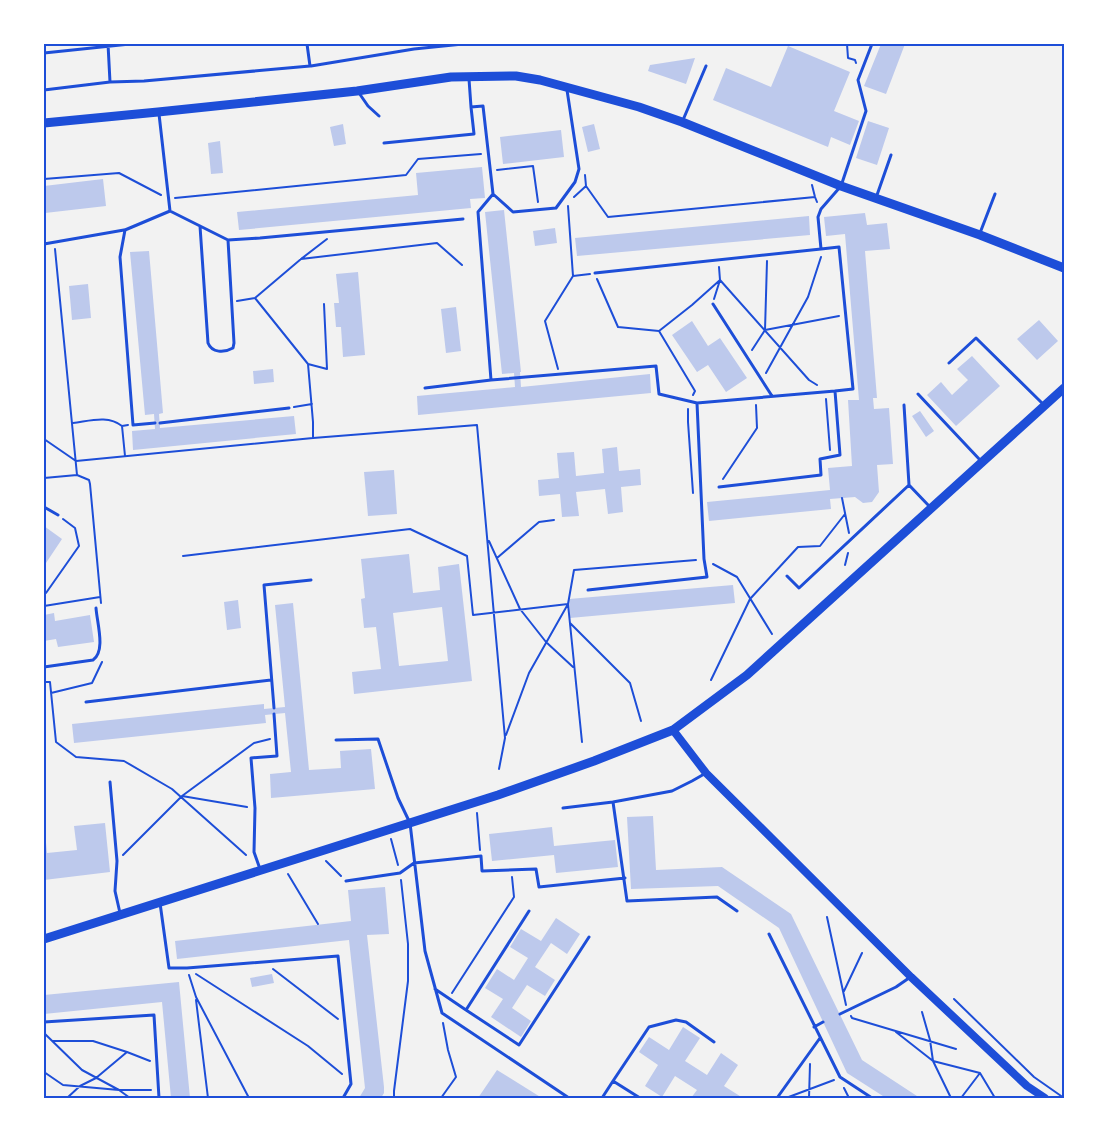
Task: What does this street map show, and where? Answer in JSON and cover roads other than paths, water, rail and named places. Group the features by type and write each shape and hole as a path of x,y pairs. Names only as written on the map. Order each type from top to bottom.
{"main road":[{"path":"44,123 357,91 451,77 516,76 566,86 682,122 875,199 980,235 1065,268"},
{"path":"44,939 498,795 673,730 747,675 1065,388"}],"street":[{"path":"673,730 706,773 911,977 1027,1086 1045,1098"}],"lane":[{"path":"44,53 130,44"},
{"path":"307,44 310,66"},
{"path":"44,90 110,82 310,66 414,49 464,44"},
{"path":"823,249 818,218 821,209 841,186 866,111 858,80 872,44"},
{"path":"108,45 110,82"},
{"path":"682,122 706,66"},
{"path":"384,143 474,134 469,77"},
{"path":"471,107 483,106 493,194 513,212 556,208 575,182 579,169 566,86"},
{"path":"357,91 379,116"},
{"path":"158,112 170,211"},
{"path":"875,199 891,154"},
{"path":"491,380 478,212 493,194"},
{"path":"980,235 995,194"},
{"path":"44,244 125,230 170,211 228,240 463,219"},
{"path":"200,226 208,343 210,348 216,351 227,351 233,348 234,343 228,240"},
{"path":"125,230 120,257 133,425 289,408"},
{"path":"425,388 656,366 659,394 697,403 853,389 839,247 595,273"},
{"path":"713,304 772,396"},
{"path":"949,363 976,338 1044,406"},
{"path":"719,487 820,475 820,459 840,455 835,391"},
{"path":"918,394 982,462"},
{"path":"588,590 707,577 704,559 697,403"},
{"path":"904,405 909,485 931,508"},
{"path":"788,576 799,588 909,485"},
{"path":"44,507 58,515"},
{"path":"274,708 264,585 311,580"},
{"path":"44,667 93,660 97,657 101,648 96,608"},
{"path":"86,702 271,680"},
{"path":"261,871 254,852 255,808 251,758 277,756 274,714"},
{"path":"336,740 378,739 398,798 410,823 425,951 442,1013 569,1098"},
{"path":"563,808 672,791 706,773"},
{"path":"110,782 117,861 115,891 121,915"},
{"path":"613,802 627,901 717,897 737,910"},
{"path":"346,881 400,873 414,863 481,856 482,871 536,869 540,887 625,878"},
{"path":"160,902 169,968 339,956 351,1082 343,1098"},
{"path":"466,1010 529,911"},
{"path":"769,934 840,1077 872,1098"},
{"path":"435,989 519,1045 589,937"},
{"path":"840,1014 896,987 911,977"},
{"path":"44,1022 154,1015 159,1098"},
{"path":"602,1098 649,1027 676,1020 686,1022 714,1042"},
{"path":"814,1027 823,1022"},
{"path":"777,1098 820,1038"},
{"path":"614,1081 640,1098"}]}
